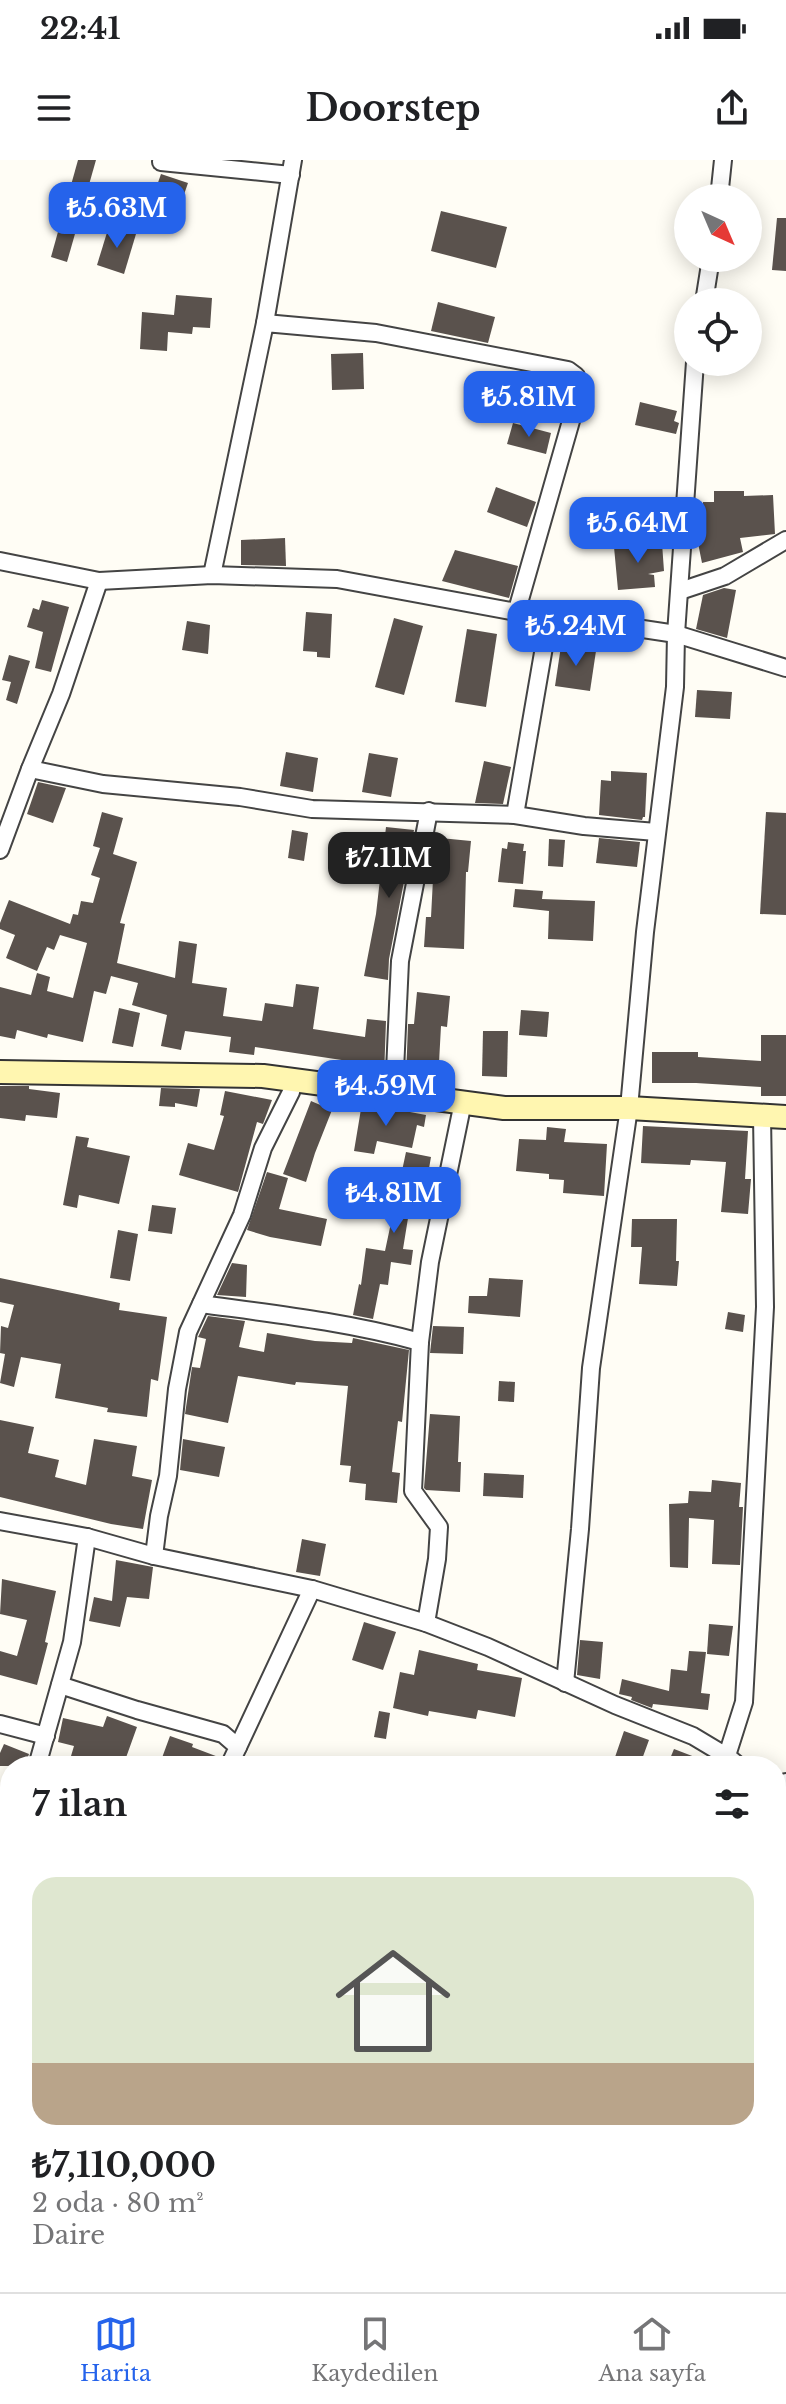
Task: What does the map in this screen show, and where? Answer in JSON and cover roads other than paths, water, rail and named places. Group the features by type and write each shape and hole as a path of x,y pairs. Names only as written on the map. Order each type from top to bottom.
{"main road":[{"path":"0,1072 263,1076 504,1108 629,1108 786,1117"}],"street":[{"path":"720,184 723,160"},
{"path":"161,162 292,168 265,323 212,575"},
{"path":"265,323 376,333 568,370 576,376 579,393 517,610"},
{"path":"565,1683 591,1368 629,1108 656,832 675,687 694,376"},
{"path":"680,591 725,576 786,540"},
{"path":"0,561 99,581 212,575 337,579 549,618 676,634 786,668"},
{"path":"0,850 61,694 99,581"},
{"path":"515,815 549,618"},
{"path":"30,769 103,784 240,797 312,809 515,815 584,826 656,832"},
{"path":"394,1093 400,961 429,811"},
{"path":"154,1556 188,1332 242,1215 263,1148 294,1081"},
{"path":"426,1623 439,1527 413,1491 420,1342 430,1262 463,1102"},
{"path":"732,1756 744,1702 765,1307 762,1116"},
{"path":"201,1304 312,1319 420,1342"},
{"path":"1,1524 87,1537 154,1556 312,1589 426,1623 693,1736 720,1756"},
{"path":"40,1756 72,1642 87,1537"},
{"path":"234,1756 312,1589"},
{"path":"60,1685 223,1734 238,1747"},
{"path":"0,1724 46,1736"}]}
